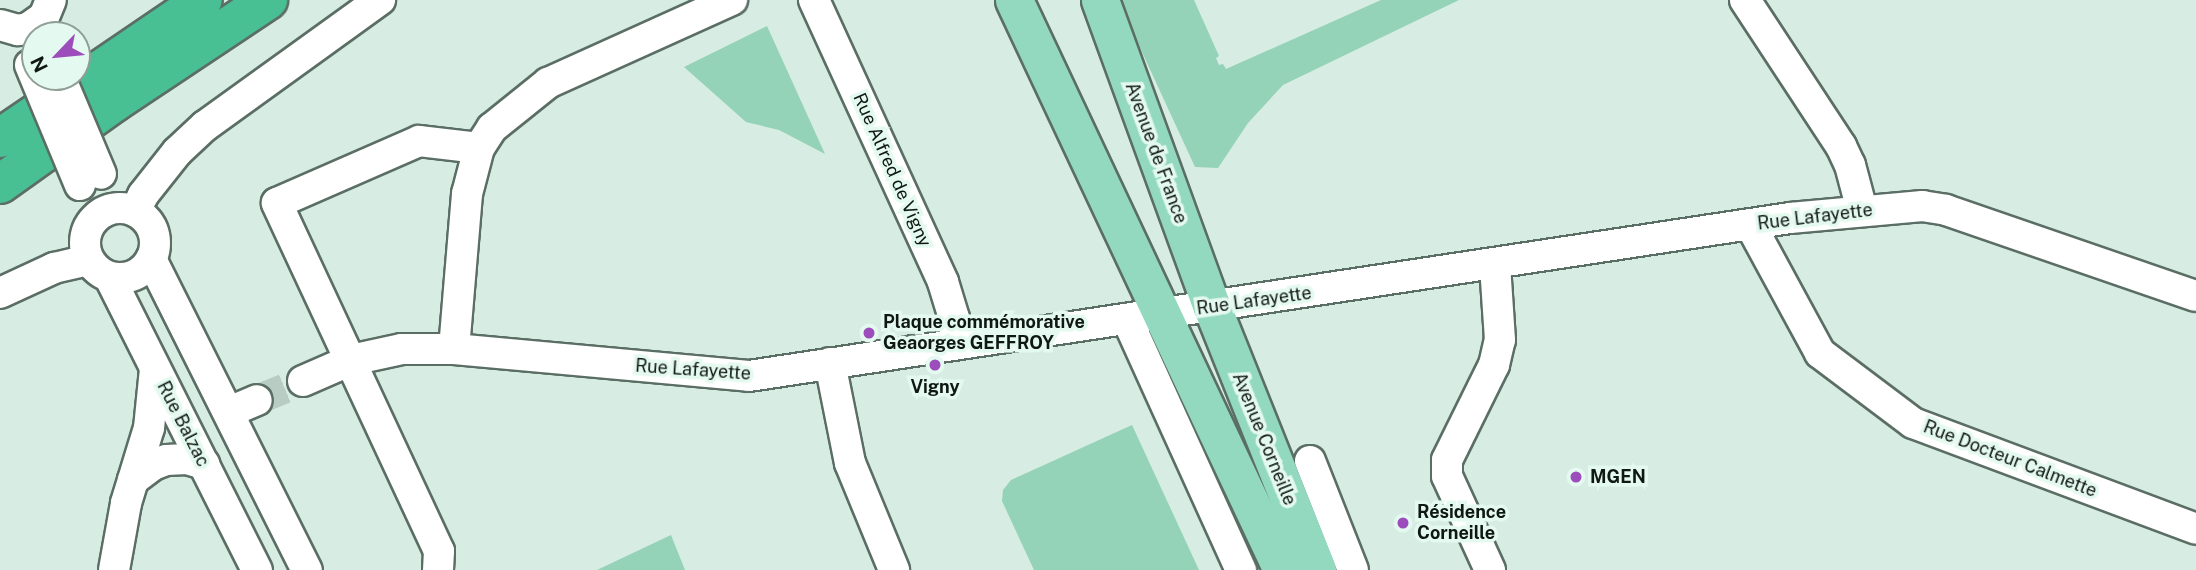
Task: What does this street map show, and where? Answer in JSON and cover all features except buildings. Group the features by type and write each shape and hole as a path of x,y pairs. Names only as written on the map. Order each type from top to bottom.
{"highway":[{"path":"0,138 203,0"},
{"path":"0,184 115,102 268,0"}],"main road":[{"name":"Avenue Corneille","path":"1014,0 1282,570"},
{"name":"Avenue de France","path":"1100,0 1212,307"},
{"name":"Avenue Corneille","path":"1212,307 1317,570"}],"street":[{"path":"99,269 84,238 143,195 177,152 205,126 380,0"},
{"path":"454,349 467,194 479,148 492,128 548,83 732,0"},
{"name":"Rue Alfred de Vigny","path":"814,0 943,282 954,318 956,344"},
{"path":"1745,0 1841,146 1850,165 1862,210"},
{"path":"44,91 90,180 116,213 151,226 154,237 151,259 307,570"},
{"path":"64,91 90,180"},
{"path":"438,570 439,551 277,203 419,141 479,148"},
{"name":"Rue Lafayette","path":"303,381 351,360 402,349 454,349 734,376 1212,307 1750,224 1922,205 1946,210 2196,296"},
{"name":"Rue Docteur Calmette","path":"1750,224 1820,353 1913,423 2196,529"},
{"path":"0,293 54,268 99,269 134,276 151,259"},
{"path":"1490,570 1447,475 1447,460 1494,365 1500,340 1495,264"},
{"name":"Rue Balzac","path":"99,269 155,369 257,570"},
{"path":"1127,319 1241,570"},
{"path":"830,363 850,463 894,570"},
{"path":"114,570 133,480 149,428 155,369"},
{"path":"229,412 257,400"},
{"name":"Rue Balzac","path":"200,405 229,412"},
{"path":"133,480 153,465 166,460 187,459 204,464"},
{"name":"Avenue Corneille","path":"1310,461 1353,570"}],"green space":[{"path":"1118,0 1194,0 1219,56 1216,58 1219,65 1223,64 1226,69 1381,0 1459,0 1283,85 1248,123 1218,168 1195,167"},
{"path":"767,26 825,154 779,130 746,122 684,67"},
{"path":"1132,425 1199,570 1034,570 1002,501 1003,490 1011,480"},
{"path":"671,535 685,570 597,570"}],"tunnel":[{"path":"257,400 303,381"}],"place":[{"name":"Plaque commémorative Geaorges GEFFROY","path":"869,333"},
{"name":"Vigny","path":"935,365"},
{"name":"MGEN","path":"1576,477"},
{"name":"Résidence Corneille","path":"1403,523"}]}
